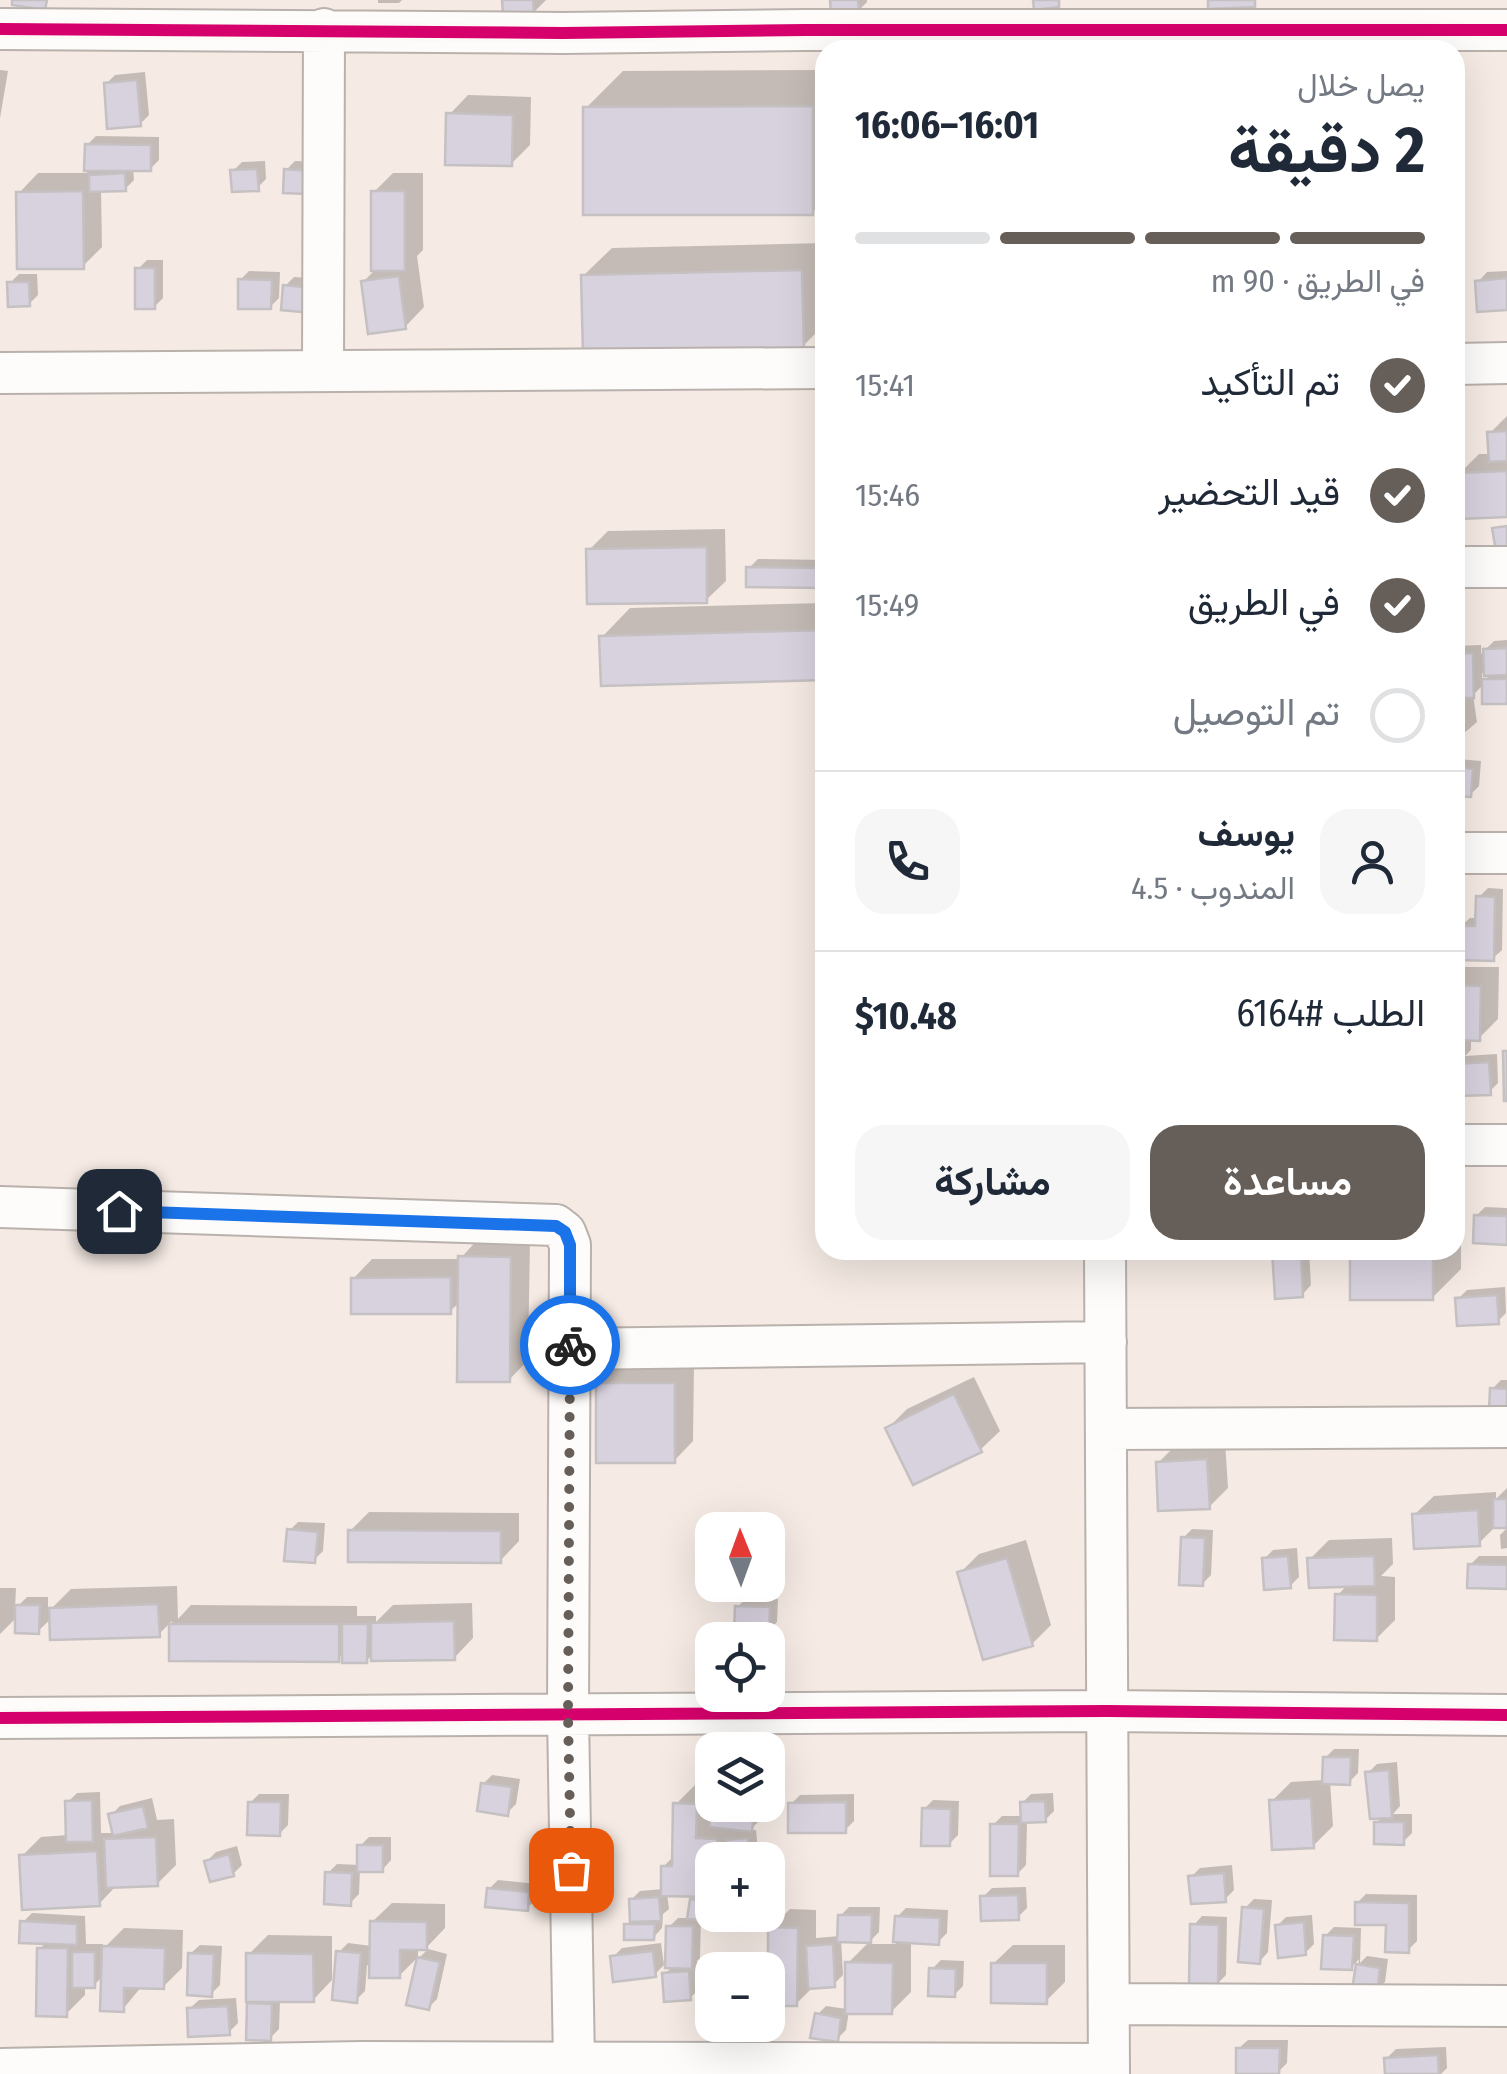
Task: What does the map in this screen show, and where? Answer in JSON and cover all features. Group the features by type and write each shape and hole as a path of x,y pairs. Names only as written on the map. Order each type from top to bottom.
{"street":[{"path":"0,29 324,29 563,17 805,15 1098,40 1310,15 1362,40 1507,30"},
{"path":"324,29 324,371"},
{"path":"1465,364 1507,364"},
{"path":"0,374 815,368"},
{"path":"1465,567 1507,567"},
{"path":"1465,853 1507,853"},
{"path":"1465,1145 1507,1145"},
{"path":"0,1208 556,1226 565,1232 570,1245 568,1715 574,2063"},
{"path":"0,2069 574,2063 1110,2069 1105,1260"},
{"path":"570,1349 1106,1342"},
{"path":"1106,1429 1507,1428"},
{"path":"0,1718 1107,1711 1507,1715"},
{"path":"1109,2004 1507,2006"}],"building":[{"path":"12,0 47,0 45,10 12,5"},
{"path":"502,0 533,0 534,15 503,17"},
{"path":"830,0 858,0 859,13 831,15"},
{"path":"1033,0 1059,0 1059,7 1034,10"},
{"path":"1208,0 1255,0 1255,7 1208,9"},
{"path":"137,80 141,126 107,129 104,83"},
{"path":"813,106 813,215 583,215 583,107"},
{"path":"446,113 513,115 512,166 445,165"},
{"path":"85,144 151,145 151,171 84,171"},
{"path":"257,169 259,191 232,192 230,170"},
{"path":"284,169 310,171 308,194 283,193"},
{"path":"125,173 126,191 89,192 89,175"},
{"path":"83,191 84,269 17,269 16,192"},
{"path":"371,191 405,191 405,271 371,271"},
{"path":"135,268 155,268 155,309 135,309"},
{"path":"802,270 804,348 583,354 581,275"},
{"path":"399,276 406,329 368,334 361,281"},
{"path":"1507,278 1507,310 1477,312 1475,281"},
{"path":"238,279 272,280 271,309 238,309"},
{"path":"7,282 29,282 30,306 8,307"},
{"path":"283,285 314,288 312,313 281,310"},
{"path":"1507,431 1507,461 1489,462 1487,432"},
{"path":"1507,471 1507,517 1465,519 1465,473"},
{"path":"1507,526 1507,555 1497,557 1492,528"},
{"path":"707,547 707,603 587,604 586,549"},
{"path":"746,567 815,568 815,588 746,587"},
{"path":"815,630 815,680 601,686 599,636"},
{"path":"1507,648 1507,675 1484,676 1483,649"},
{"path":"1465,653 1473,653 1474,698 1465,698"},
{"path":"1482,679 1507,679 1507,704 1482,704"},
{"path":"1465,768 1473,769 1471,797 1465,797"},
{"path":"1476,896 1495,897 1494,961 1465,960 1465,926 1475,926"},
{"path":"1465,985 1481,986 1480,1041 1465,1040"},
{"path":"1503,1051 1507,1051 1507,1101 1504,1101"},
{"path":"1489,1062 1491,1095 1465,1096 1465,1063"},
{"path":"1474,1215 1507,1216 1507,1245 1473,1243"},
{"path":"458,1256 511,1257 510,1382 457,1382"},
{"path":"1273,1260 1301,1260 1303,1297 1275,1299"},
{"path":"1350,1260 1433,1260 1433,1300 1350,1300"},
{"path":"451,1277 451,1314 351,1314 351,1278"},
{"path":"1497,1295 1499,1324 1457,1326 1455,1298"},
{"path":"596,1383 675,1383 675,1463 596,1463"},
{"path":"1490,1388 1507,1389 1507,1412 1489,1411"},
{"path":"954,1394 982,1452 913,1485 885,1428"},
{"path":"1207,1459 1210,1509 1158,1511 1156,1462"},
{"path":"1493,1499 1507,1499 1507,1528 1493,1528"},
{"path":"1478,1510 1480,1546 1414,1549 1412,1514"},
{"path":"287,1529 318,1532 315,1563 284,1561"},
{"path":"348,1530 501,1531 501,1563 348,1562"},
{"path":"1181,1537 1205,1538 1203,1586 1179,1585"},
{"path":"1288,1556 1291,1588 1264,1590 1262,1558"},
{"path":"1374,1556 1375,1586 1309,1588 1307,1558"},
{"path":"1007,1558 1033,1646 983,1660 957,1572"},
{"path":"1468,1564 1507,1565 1507,1589 1467,1588"},
{"path":"1335,1594 1377,1595 1377,1641 1334,1640"},
{"path":"158,1604 160,1637 50,1640 49,1608"},
{"path":"15,1605 40,1605 39,1634 15,1633"},
{"path":"735,1606 770,1607 769,1622 734,1622"},
{"path":"454,1621 455,1660 371,1661 371,1623"},
{"path":"169,1624 339,1624 339,1662 169,1661"},
{"path":"342,1624 368,1624 367,1663 342,1663"},
{"path":"1323,1757 1351,1757 1350,1785 1322,1784"},
{"path":"1389,1770 1392,1818 1370,1819 1365,1772"},
{"path":"481,1783 512,1787 508,1816 477,1811"},
{"path":"1311,1798 1314,1848 1272,1850 1269,1800"},
{"path":"92,1800 93,1842 66,1842 65,1801"},
{"path":"1045,1801 1046,1822 1021,1823 1020,1802"},
{"path":"248,1802 281,1802 280,1836 247,1835"},
{"path":"846,1802 846,1833 788,1833 788,1803"},
{"path":"673,1803 695,1804 696,1838 717,1839 695,1842 695,1897 661,1896 661,1866 672,1866"},
{"path":"143,1806 148,1828 113,1836 108,1814"},
{"path":"922,1808 951,1809 950,1846 921,1846"},
{"path":"710,1822 753,1822 752,1832 709,1827"},
{"path":"1374,1822 1404,1822 1404,1845 1374,1844"},
{"path":"990,1824 1019,1824 1018,1876 990,1876"},
{"path":"156,1837 158,1886 106,1888 104,1839"},
{"path":"748,1838 748,1842 726,1842"},
{"path":"357,1845 383,1845 383,1872 357,1872"},
{"path":"97,1851 100,1906 22,1910 19,1855"},
{"path":"229,1854 234,1876 210,1882 204,1861"},
{"path":"325,1872 352,1873 351,1906 324,1904"},
{"path":"1224,1873 1226,1902 1191,1904 1188,1876"},
{"path":"487,1888 529,1892 528,1911 485,1907"},
{"path":"1018,1895 1019,1920 981,1921 980,1896"},
{"path":"659,1897 661,1921 630,1922 629,1899"},
{"path":"690,1899 695,1899 695,1920 687,1919"},
{"path":"1355,1902 1409,1903 1409,1953 1385,1952 1386,1925 1355,1925"},
{"path":"1242,1907 1264,1909 1260,1964 1238,1962"},
{"path":"838,1915 872,1915 871,1943 837,1942"},
{"path":"895,1916 940,1918 939,1945 893,1942"},
{"path":"20,1921 77,1924 77,1945 19,1943"},
{"path":"370,1921 427,1922 427,1950 400,1950 400,1978 369,1978"},
{"path":"1304,1922 1306,1955 1278,1958 1275,1925"},
{"path":"624,1924 655,1924 654,1940 624,1940"},
{"path":"1190,1924 1219,1925 1218,1987 1189,1986"},
{"path":"666,1926 693,1926 692,1969 665,1968"},
{"path":"798,1928 797,2006 785,2006 785,1952 768,1952 768,1932"},
{"path":"1323,1935 1354,1936 1352,1970 1321,1969"},
{"path":"833,1944 835,1987 808,1989 806,1946"},
{"path":"102,1946 165,1948 164,1989 124,1988 124,2012 100,2011"},
{"path":"37,1948 68,1948 67,2017 36,2016"},
{"path":"336,1951 361,1953 357,2003 332,2000"},
{"path":"653,1951 656,1977 613,1982 610,1956"},
{"path":"72,1952 95,1952 95,1988 72,1988"},
{"path":"188,1953 214,1954 212,1997 187,1995"},
{"path":"246,1953 313,1954 314,2002 246,2002"},
{"path":"417,1957 440,1962 429,2010 406,2005"},
{"path":"845,1962 893,1963 892,2014 845,2014"},
{"path":"991,1963 1047,1963 1047,2004 991,2003"},
{"path":"1356,1964 1380,1968 1377,1994 1352,1990"},
{"path":"929,1968 956,1969 955,1997 928,1996"},
{"path":"689,1971 691,2000 664,2002 662,1973"},
{"path":"247,2003 272,2004 271,2041 246,2040"},
{"path":"228,2006 230,2035 188,2037 187,2008"},
{"path":"815,2013 841,2018 838,2042 810,2038"},
{"path":"1236,2048 1280,2048 1279,2074 1236,2074"},
{"path":"1438,2055 1439,2074 1385,2074 1384,2058"}],"cycle path":[{"path":"0,29 563,33 1507,30"},
{"path":"0,1718 1107,1711 1507,1715"}],"way so far":[{"path":"570,1345 571,1870"}],"route":[{"path":"119,1211 556,1226 565,1232 570,1245 570,1345"}]}
